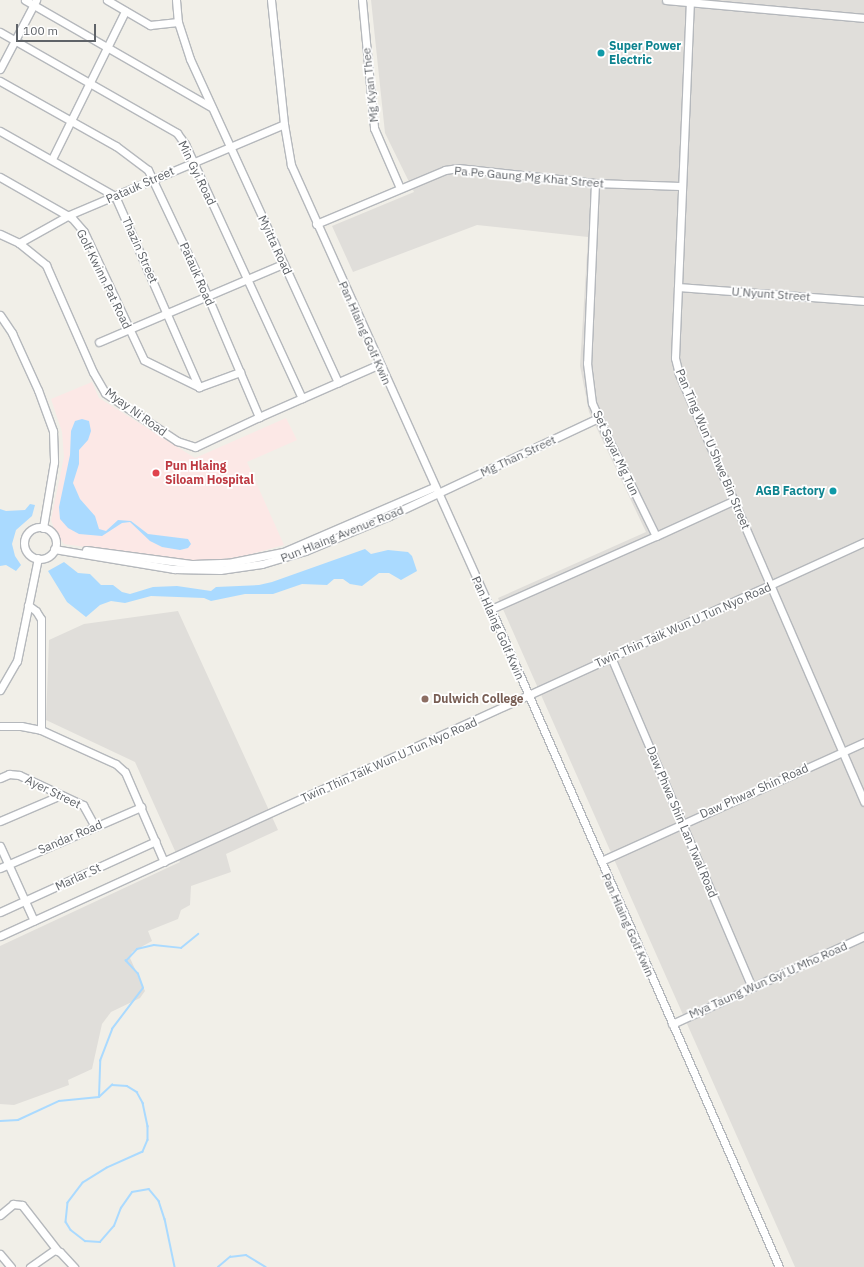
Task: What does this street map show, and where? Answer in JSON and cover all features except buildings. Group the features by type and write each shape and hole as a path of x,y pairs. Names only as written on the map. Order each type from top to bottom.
{"street":[{"path":"25,0 35,2 108,47 212,107"},
{"path":"106,0 150,25 178,22"},
{"name":"Myitta Road","path":"176,0 178,22 182,40 338,383"},
{"name":"Pan Hlaing Golf Kwin","path":"271,0 284,124 291,165 316,224 490,609 778,1267"},
{"name":"Mg Kyan Thee","path":"362,0 374,128 400,188"},
{"path":"666,0 864,18"},
{"name":"Pan Ting Wun U Shwe Bin Street","path":"690,1 680,186 675,358 679,374 772,585 864,802"},
{"path":"0,70 35,2"},
{"path":"52,159 69,121 125,11"},
{"name":"Min Gyi Road","path":"0,32 177,133 193,162 302,398"},
{"name":"Patauk Road","path":"0,80 140,162 154,179 207,295 259,417"},
{"name":"Patauk Street","path":"19,243 69,215 284,124"},
{"path":"0,131 52,159 115,196"},
{"name":"Pa Pe Gaung Mg Khat Street","path":"316,224 445,170 458,168 595,183 680,186"},
{"name":"Golf Kwinn Pat Road","path":"0,177 69,215 84,232 144,360 199,387"},
{"name":"Set Sayar Mg Tun","path":"595,183 587,363 592,402 598,418 656,536"},
{"name":"Thazin Street","path":"115,196 167,311 199,387"},
{"path":"0,234 19,243"},
{"name":"Myay Ni Road","path":"19,243 46,264 93,372 105,393 177,441 195,447 259,417"},
{"path":"99,342 167,311 284,264"},
{"name":"U Nyunt Street","path":"678,287 864,301"},
{"path":"0,315 12,333 38,390 53,430 54,462 43,528"},
{"path":"259,417 380,364"},
{"path":"199,387 240,372"},
{"name":"Mg Than Street","path":"436,491 598,418"},
{"name":"Pun Hlaing Avenue Road","path":"55,547 192,564 228,563 283,552 436,491"},
{"path":"490,609 735,500"},
{"path":"43,528 52,534 55,547 48,556 38,558 26,551 24,542 30,530 43,528"},
{"name":"Twin Thin Taik Wun U Tun Nyo Road","path":"0,936 528,697 864,542"},
{"path":"0,690 17,661 38,558"},
{"path":"28,605 36,611 41,619 41,730"},
{"name":"Daw Phwa Shin Lan Twal Road","path":"611,658 752,987"},
{"path":"0,726 14,725 41,730 116,764 125,772 164,862"},
{"name":"Daw Phwar Shin Road","path":"601,861 864,742"},
{"name":"Ayer Street","path":"0,778 9,774 19,774 83,805 95,827"},
{"path":"0,821 62,795"},
{"name":"Sandar Road","path":"0,868 141,807"},
{"name":"Marlar St","path":"0,912 156,841"},
{"path":"0,846 34,921"},
{"name":"Mya Taung Wun Gyi U Mho Road","path":"672,1024 864,936"},
{"path":"0,1215 13,1204 22,1205 57,1250 74,1267"},
{"path":"30,1267 49,1251 57,1250"},
{"path":"0,1254 11,1267"}],"shaded area":[{"path":"371,0 864,0 864,1267 795,1267 498,598 646,532 589,412 580,366 588,237 477,225 353,272 332,226 414,192 385,133"},
{"name":"Pun Hlaing Siloam Hospital","path":"92,382 99,398 195,458 286,418 297,440 247,462 284,545 240,557 202,561 175,560 64,544 55,531 51,520 64,457 62,432 51,399"},
{"path":"178,611 278,830 226,854 231,872 191,886 190,905 181,910 178,919 148,931 152,941 132,952 130,958 145,991 140,998 111,1012 102,1024 92,1069 68,1080 69,1085 14,1105 0,1104 0,946 180,862 135,762 46,720 49,640 84,624"}],"water":[{"path":"82,419 89,421 91,431 88,440 79,450 79,464 73,483 80,499 95,516 99,529 106,531 118,520 131,521 148,534 188,539 191,544 188,548 180,550 162,547 150,541 130,522 122,523 102,536 79,534 68,528 60,519 59,507 70,455 71,431 75,421"},
{"path":"30,504 35,505 32,516 16,530 12,544 15,556 21,565 16,571 6,565 0,566 0,509 6,511 25,510"},
{"path":"365,549 371,554 388,550 408,552 412,556 417,571 401,580 389,573 379,573 362,586 350,584 343,579 334,579 327,585 302,584 273,594 245,594 211,601 204,598 151,596 125,603 111,601 100,605 86,617 67,602 48,571 64,562 78,573 90,574 101,585 113,585 122,592 130,594 153,587 177,586 211,591 216,587 259,585 272,582"}],"waterway":[{"path":"99,1097 100,1061 112,1029 143,988 138,974 126,961 137,949 154,945 181,948 198,934"},
{"path":"0,1121 18,1120 59,1101 99,1097 112,1085 127,1086 137,1092 143,1103 148,1126 148,1140 143,1152 107,1168 83,1183 68,1203 66,1222 71,1230 85,1241 100,1242 114,1226 121,1208 132,1192 149,1189 159,1201 165,1219 175,1267"},
{"path":"218,1267 230,1257 246,1255 266,1267"}],"place":[{"name":"Super Power Electric","path":"601,53"},
{"name":"Pun Hlaing Siloam Hospital","path":"156,473"},
{"name":"AGB Factory","path":"833,491"},
{"name":"Dulwich College","path":"425,699"}]}
